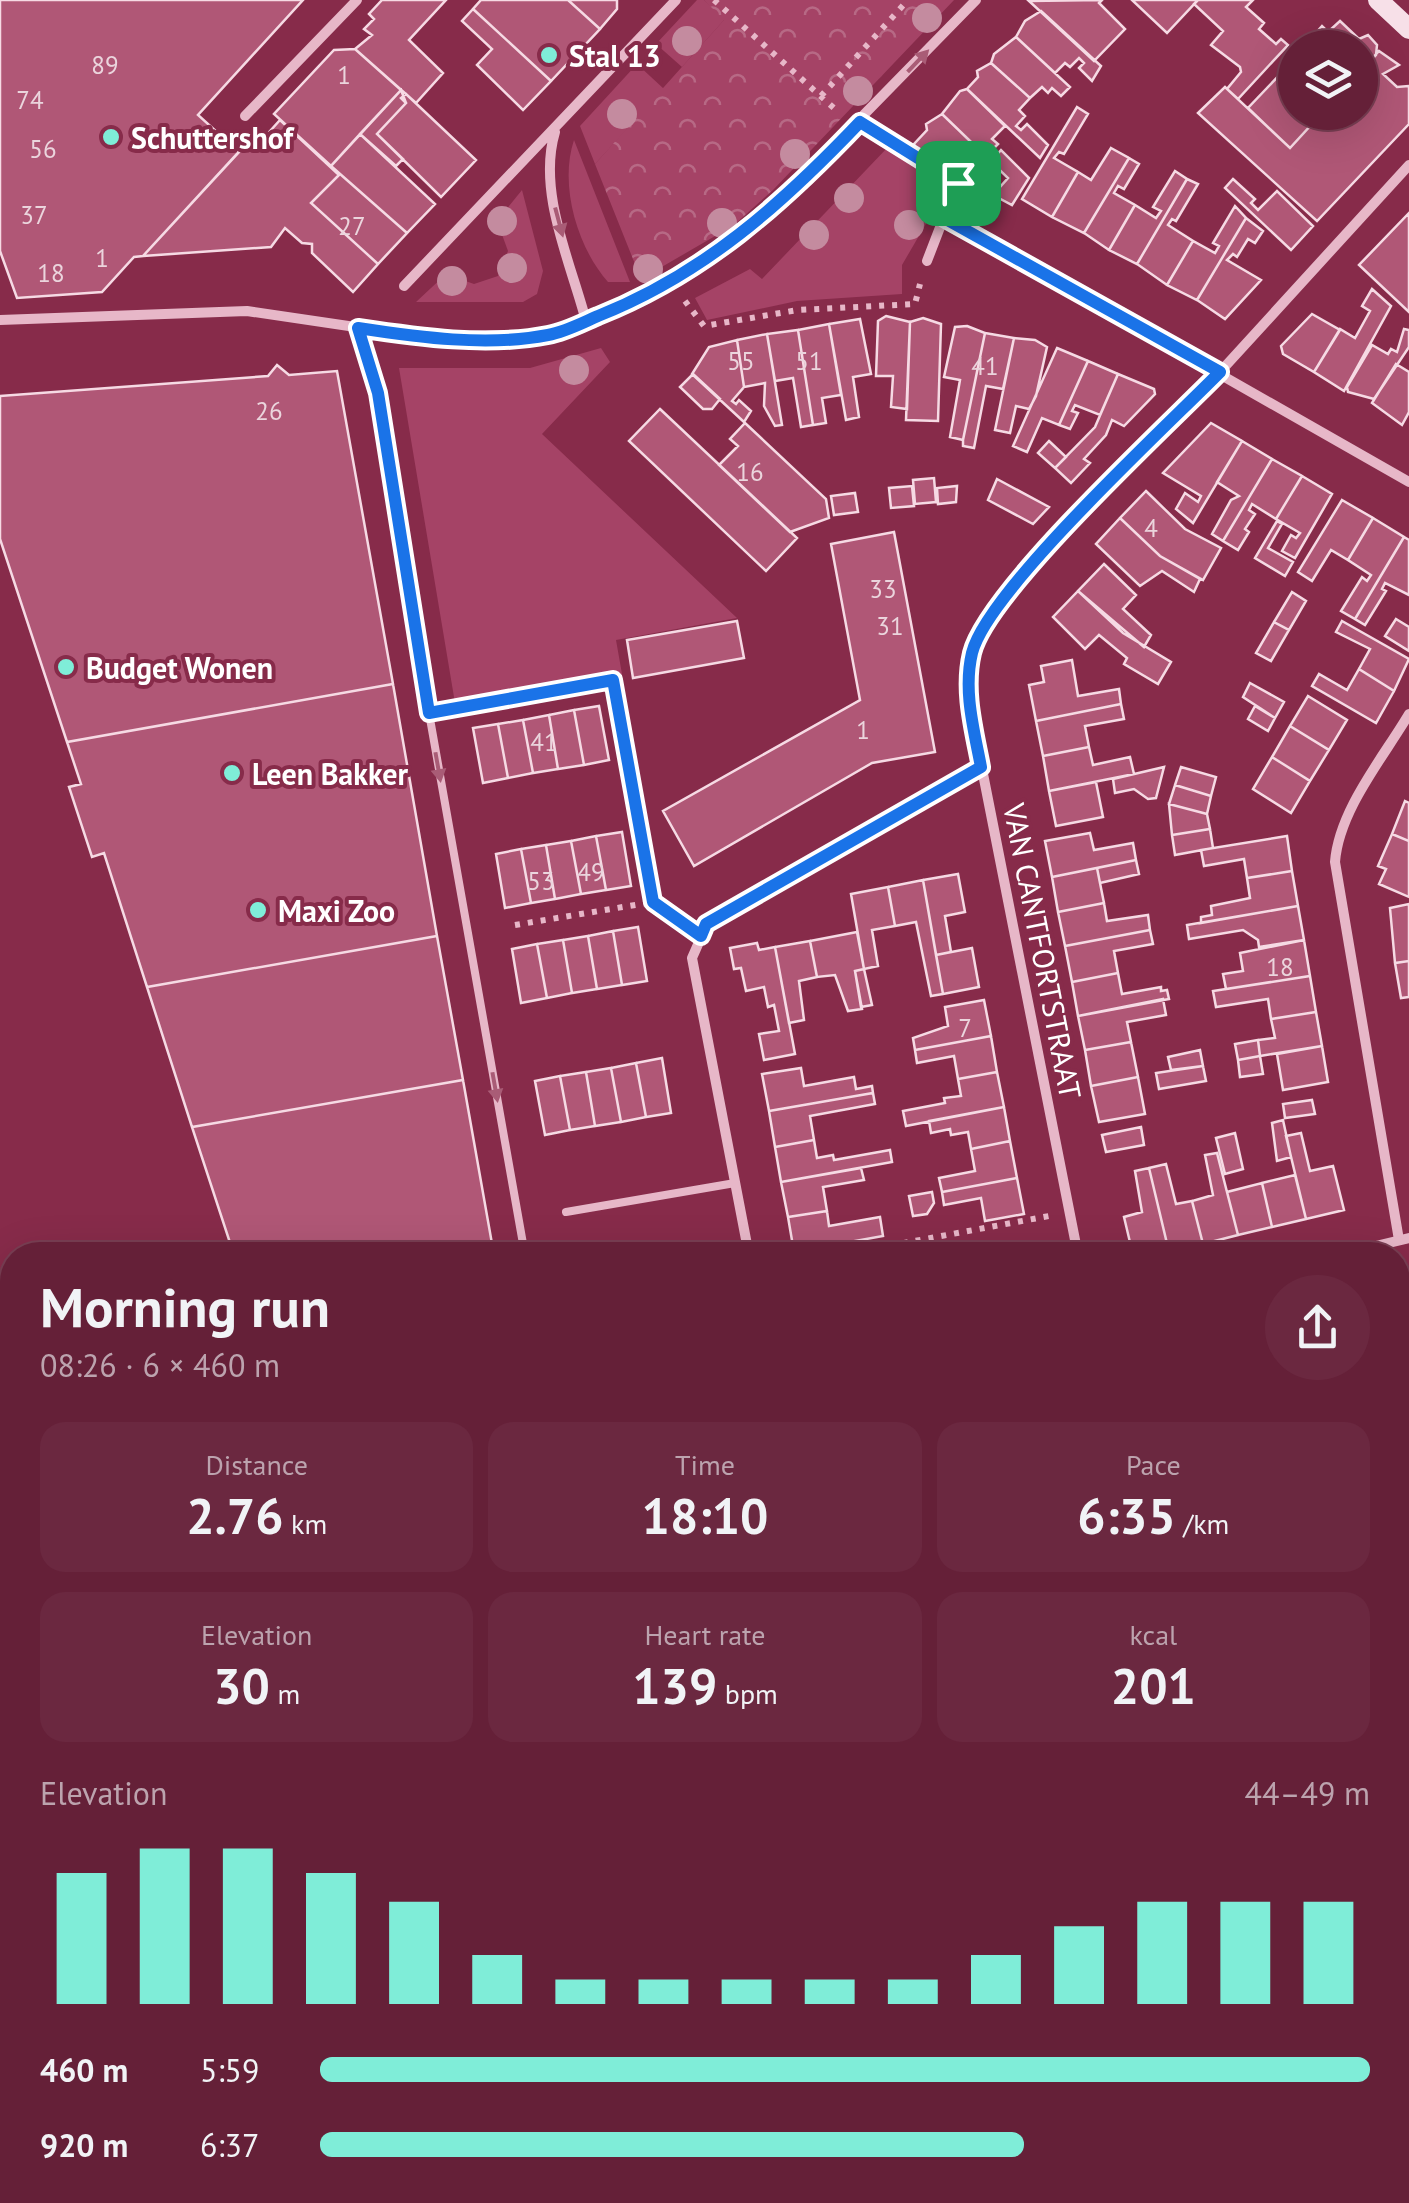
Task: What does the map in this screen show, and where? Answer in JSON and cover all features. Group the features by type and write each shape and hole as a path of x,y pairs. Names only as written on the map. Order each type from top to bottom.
{"main road":[{"path":"1378,0 1409,30"}],"street":[{"path":"245,116 357,0"},
{"path":"404,286 676,0"},
{"path":"0,320 247,311 423,337 529,338 586,321 642,298 754,227 976,0"},
{"path":"557,126 550,178 586,321"},
{"name":"VAN CANTFORTSTRAAT","path":"1076,1242 969,703 972,651 999,601 1220,372 1409,165"},
{"path":"927,260 944,218 1409,482"},
{"path":"1404,1239 1334,862 1336,841 1345,822 1409,714"},
{"path":"746,1242 692,958 706,924 981,767"}],"lane":[{"path":"358,328 378,393 429,713 523,1242"},
{"path":"566,1212 735,1183"}],"path":[{"path":"714,0 857,125 958,183 944,218"},
{"path":"820,96 908,0"},
{"path":"642,298 650,319 687,300 704,326 798,310 914,304 927,260"},
{"path":"429,713 613,680 653,902 701,936"},
{"path":"515,925 653,902"},
{"path":"909,1242 1070,1212"}],"green space":[{"path":"697,0 704,0 725,19 682,67 656,44"},
{"path":"704,0 954,0 773,190 734,225 641,279 595,164 724,20"},
{"path":"637,64 664,89 595,164 580,126"},
{"path":"574,140 630,282 608,282 580,234 570,195"},
{"path":"888,147 954,185 948,186 902,265 902,294 797,301 707,320 695,298 750,269 762,279"},
{"path":"522,190 543,271 537,294 523,302 416,302 446,274 474,284 498,276 508,251 497,221"},
{"path":"601,348 610,362 542,434 737,618 616,640 622,674 455,703 399,368 530,368"}],"building":[{"name":"Schuttershof","path":"0,0 303,0 198,115 239,152 143,256 134,257 102,292 17,298 0,251"},
{"path":"382,0 446,0 409,40 443,73 416,103 355,49 372,35 364,29 374,19 369,14"},
{"name":"Stal 13","path":"481,0 568,0 600,29 551,81 473,9"},
{"path":"568,0 617,0 617,9 600,29"},
{"path":"1102,0 1099,3 1125,29 1094,61 1029,1"},
{"path":"1132,0 1198,0 1167,33"},
{"path":"1198,0 1253,0 1246,7 1264,23 1259,29 1278,42 1278,56 1238,99 1227,89 1241,72 1240,67 1211,45 1223,31 1194,4"},
{"path":"473,9 551,81 523,110 477,65 492,49 462,21"},
{"path":"1041,11 1101,66 1092,81 1079,68 1084,63 1079,58 1070,67 1065,63 1055,73 1016,37 1025,21"},
{"path":"1340,21 1350,30 1330,30"},
{"path":"1016,37 1070,87 1061,96 1052,88 1048,93 1042,87 1030,98 991,63 994,54"},
{"path":"355,49 401,90 331,166 274,114 334,50"},
{"path":"1378,52 1399,65 1383,74 1397,87 1409,86 1409,124 1317,221 1198,113 1225,87 1290,148 1306,130 1378,130"},
{"path":"991,63 1030,98 1019,110 1025,116 1016,126 1021,130 1027,124 1048,145 1040,158 967,89 978,77 977,71"},
{"path":"1278,76 1278,130 1306,130 1290,148 1248,108"},
{"path":"967,89 1005,126 992,139 998,144 990,152 995,157 1001,150 1029,178 1012,205 993,195 1008,178 942,114 960,91"},
{"path":"401,90 406,103 377,134 403,159 396,166 360,134"},
{"path":"406,94 476,160 441,197 377,134 406,103 401,98"},
{"path":"1077,107 1088,114 1064,154 1059,152 1054,158 1078,172 1052,217 1022,199"},
{"path":"942,114 992,162 982,174 993,185 986,191 916,150 914,144 927,130 926,124"},
{"path":"280,120 339,175 311,203 378,264 353,292 312,253 312,244 302,243 285,228 271,247 143,256 246,144 253,150"},
{"path":"360,134 435,204 407,233 331,166"},
{"path":"1111,148 1129,158 1084,233 1052,217 1078,172 1091,180"},
{"path":"1129,158 1139,164 1124,189 1118,186 1114,193 1135,205 1109,250 1084,233"},
{"path":"331,166 407,233 378,264 311,203 339,175"},
{"path":"1175,171 1187,179 1137,264 1109,250 1135,205 1156,218 1161,211 1153,207"},
{"path":"1187,179 1198,184 1176,221 1172,219 1168,225 1193,241 1167,285 1137,264"},
{"path":"1233,179 1255,199 1251,203 1258,210 1277,191 1313,226 1291,250 1225,188"},
{"path":"1235,206 1246,218 1197,300 1167,285 1193,241 1215,253 1219,246 1213,243"},
{"path":"1409,213 1409,312 1359,265"},
{"path":"1246,218 1263,231 1255,243 1248,239 1237,257 1233,254 1227,260 1261,280 1225,319 1197,300"},
{"path":"1372,289 1391,306 1344,391 1314,372 1340,329 1355,338 1370,311 1362,306"},
{"path":"1312,314 1340,330 1314,372 1283,354 1281,346"},
{"path":"886,316 910,322 907,409 891,407 893,376 876,376 878,321"},
{"path":"923,318 941,324 938,421 906,420 910,322"},
{"path":"860,319 871,374 853,377 859,417 846,420 829,324"},
{"path":"829,324 841,395 822,398 826,423 813,425 798,330"},
{"path":"967,326 985,333 963,440 950,437 960,380 944,377 955,327"},
{"path":"1404,329 1409,330 1409,347 1374,399 1348,392 1347,387 1372,345 1388,354 1391,349 1397,352"},
{"path":"798,330 813,425 801,427 793,378 775,381 767,334"},
{"path":"985,333 1014,338 1003,389 986,386 974,448 963,446 963,440"},
{"path":"767,334 782,425 775,426 764,406 765,383 744,387 737,340"},
{"path":"1014,338 1035,340 1047,347 1036,396 1029,409 1016,406 1010,433 995,430"},
{"path":"737,340 744,387 732,401 736,404 739,400 751,411 744,422 692,374 709,347"},
{"path":"1057,348 1088,361 1059,425 1042,418 1027,452 1013,446"},
{"path":"1088,361 1118,374 1100,415 1075,405 1072,411 1078,413 1070,429 1059,425"},
{"path":"1396,364 1409,372 1409,412 1402,425 1372,403"},
{"path":"277,365 289,375 337,371 393,684 67,742 0,539 0,396 268,376"},
{"path":"693,374 720,399 712,409 703,409 680,387"},
{"path":"1118,374 1154,389 1155,394 1124,426 1112,420 1106,435 1084,459 1090,463 1071,483 1055,468 1095,427"},
{"path":"660,409 797,538 766,571 629,441"},
{"path":"745,423 826,499 829,518 790,532 719,465 738,446 730,439"},
{"path":"1211,423 1242,441 1193,523 1176,509 1185,493 1198,502 1201,496 1163,473"},
{"path":"1049,441 1066,457 1055,468 1038,453"},
{"path":"1242,441 1272,459 1223,541 1212,534 1231,500 1239,496 1217,482"},
{"path":"1272,459 1302,476 1276,519 1252,504 1249,510 1255,514 1238,550 1223,541"},
{"path":"1302,476 1332,494 1295,558 1282,551 1291,535 1296,538 1300,533 1276,519"},
{"path":"934,478 936,502 915,504 913,480"},
{"path":"997,479 1049,507 1033,524 988,500"},
{"path":"912,486 914,506 891,508 889,488"},
{"path":"957,486 956,502 938,504 937,488"},
{"path":"1146,491 1185,529 1221,548 1203,580 1160,556 1120,518"},
{"path":"855,493 858,512 834,515 831,496"},
{"path":"1342,500 1373,518 1348,560 1331,550 1312,581 1298,572"},
{"path":"1120,518 1160,556 1200,579 1194,592 1162,571 1140,586 1096,544"},
{"path":"1373,518 1404,537 1355,619 1341,611 1362,577 1367,581 1371,575 1348,560"},
{"path":"1277,521 1282,524 1268,548 1293,562 1285,576 1255,558"},
{"path":"894,532 935,752 872,763 694,866 663,811 860,700 831,544"},
{"path":"1404,537 1409,540 1409,595 1385,583 1382,589 1386,591 1365,625 1355,619"},
{"path":"1104,564 1136,595 1123,609 1151,635 1144,647 1078,591"},
{"path":"1078,591 1123,633 1171,662 1158,684 1124,664 1127,658 1099,635 1085,649 1053,617"},
{"path":"1292,592 1306,601 1289,630 1274,622"},
{"path":"1396,619 1409,627 1409,651 1385,636"},
{"path":"737,621 744,658 633,678 627,640"},
{"path":"1342,621 1409,659 1394,691 1359,669 1370,649 1336,632"},
{"path":"1274,622 1289,630 1271,661 1256,653"},
{"path":"1072,660 1078,696 1119,689 1121,704 1036,721 1029,685 1044,682 1041,666"},
{"path":"1359,669 1394,691 1376,723 1312,686 1319,674 1347,690"},
{"path":"1250,683 1284,702 1275,718 1243,697"},
{"path":"393,684 437,936 147,987 104,853 92,857 69,787 81,784 67,742"},
{"path":"1308,696 1347,720 1329,750 1290,726"},
{"path":"1121,704 1124,719 1085,726 1089,747 1043,756 1036,721"},
{"path":"599,706 609,760 584,765 574,710"},
{"path":"1255,706 1275,718 1268,731 1248,719"},
{"path":"574,710 584,765 558,769 549,715"},
{"path":"549,715 558,769 533,773 523,720"},
{"path":"523,720 533,773 508,778 498,724"},
{"path":"498,724 508,778 483,783 473,728"},
{"path":"1290,726 1329,750 1310,781 1272,757"},
{"path":"1089,747 1093,765 1130,757 1134,774 1049,791 1043,756"},
{"path":"1272,757 1310,781 1291,813 1253,789"},
{"path":"1164,767 1156,798 1148,799 1134,789 1115,793 1113,779"},
{"path":"1181,767 1216,777 1211,796 1175,785"},
{"path":"1096,782 1103,817 1056,826 1049,791"},
{"path":"1175,785 1211,796 1207,814 1169,804"},
{"path":"1405,801 1409,803 1409,841 1392,834"},
{"path":"1169,804 1207,814 1210,829 1172,835"},
{"path":"1210,829 1213,848 1175,855 1172,835"},
{"path":"622,832 631,886 606,890 596,836"},
{"path":"1090,833 1094,850 1133,843 1136,860 1052,877 1045,841"},
{"path":"1392,834 1409,841 1409,897 1379,884 1386,869 1378,866"},
{"path":"596,836 606,890 581,894 571,841"},
{"path":"1287,836 1292,871 1247,878 1244,859 1204,866 1201,850"},
{"path":"571,841 581,894 555,899 546,845"},
{"path":"546,845 555,899 531,903 521,849"},
{"path":"521,849 531,903 505,908 496,854"},
{"path":"1136,860 1139,874 1100,883 1097,868"},
{"path":"1097,868 1104,903 1058,912 1052,877"},
{"path":"1292,871 1298,906 1201,923 1201,917 1212,915 1211,906 1250,898 1247,878"},
{"path":"958,874 965,912 945,916 951,952 936,955 923,880"},
{"path":"923,880 943,994 931,996 916,922 895,926 888,887"},
{"path":"888,887 895,926 872,930 878,966 864,969 851,894"},
{"path":"1104,903 1107,921 1148,915 1150,930 1065,946 1058,912"},
{"path":"1409,904 1409,961 1395,963 1390,908"},
{"path":"1298,906 1304,940 1259,947 1258,940 1243,930 1189,939 1187,925"},
{"path":"638,927 647,981 622,985 613,931"},
{"path":"1150,930 1153,944 1114,951 1118,973 1072,982 1065,946"},
{"path":"613,931 622,985 597,989 588,936"},
{"path":"857,932 864,969 855,971 862,1009 848,1011 835,975 817,977 810,941"},
{"path":"437,936 463,1080 192,1127 147,987"},
{"path":"588,936 597,989 572,993 563,940"},
{"path":"563,940 572,993 547,998 537,944"},
{"path":"1304,940 1310,976 1226,989 1223,974 1243,971 1240,953"},
{"path":"810,941 817,977 799,981 804,1020 789,1023 775,947"},
{"path":"757,943 759,950 775,947 795,1054 764,1060 759,1034 779,1031 774,1005 768,1007 764,987 746,991 741,968 734,969 730,948"},
{"path":"537,944 547,998 521,1003 512,949"},
{"path":"972,948 979,987 943,994 936,955"},
{"path":"1409,961 1409,997 1401,998 1395,963"},
{"path":"864,969 872,1005 861,1007 855,971"},
{"path":"1118,973 1122,994 1161,987 1161,991 1167,990 1169,999 1078,1016 1072,982"},
{"path":"1310,976 1316,1012 1271,1019 1268,999 1216,1007 1213,991"},
{"path":"1163,999 1166,1015 1127,1022 1131,1042 1085,1050 1078,1016"},
{"path":"984,1000 991,1036 915,1050 913,1038 948,1026 945,1007"},
{"path":"1316,1012 1322,1046 1260,1056 1258,1040 1275,1038 1271,1019"},
{"path":"991,1036 997,1072 958,1079 954,1056 917,1063 915,1050"},
{"path":"1258,1040 1260,1056 1238,1060 1235,1044"},
{"path":"1131,1042 1138,1077 1091,1086 1085,1050"},
{"path":"1322,1046 1328,1082 1283,1090 1277,1054"},
{"path":"1200,1050 1203,1066 1171,1070 1168,1057"},
{"path":"1260,1056 1263,1074 1240,1077 1238,1060"},
{"path":"662,1058 671,1113 646,1117 636,1063"},
{"path":"636,1063 646,1117 621,1122 611,1068"},
{"path":"1203,1066 1206,1081 1159,1089 1156,1073"},
{"path":"611,1068 621,1122 595,1126 586,1072"},
{"path":"801,1068 804,1086 854,1077 856,1089 872,1086 873,1093 769,1111 762,1074"},
{"path":"586,1072 595,1126 570,1130 560,1076"},
{"path":"997,1072 1004,1107 906,1126 903,1111 945,1103 944,1098 961,1096 958,1079"},
{"path":"560,1076 570,1130 545,1135 535,1081"},
{"path":"1138,1077 1145,1114 1099,1122 1091,1086"},
{"path":"463,1080 492,1242 230,1242 192,1127"},
{"path":"873,1093 875,1104 810,1116 814,1140 775,1147 769,1111"},
{"path":"1312,1100 1315,1114 1285,1118 1283,1104"},
{"path":"1004,1107 1010,1141 971,1149 968,1132 951,1135 950,1129 931,1133 929,1121"},
{"path":"1283,1120 1291,1157 1277,1161 1272,1123"},
{"path":"1141,1127 1144,1145 1106,1152 1102,1135"},
{"path":"1235,1133 1243,1169 1225,1174 1216,1138"},
{"path":"1301,1133 1310,1171 1333,1166 1344,1210 1306,1219 1286,1136"},
{"path":"814,1140 817,1158 833,1155 834,1160 890,1150 892,1162 781,1182 775,1147"},
{"path":"1010,1141 1017,1178 942,1192 939,1178 975,1171 971,1149"},
{"path":"1217,1153 1238,1235 1211,1242 1202,1242 1192,1201 1213,1195 1205,1155"},
{"path":"1166,1164 1176,1204 1192,1201 1202,1242 1167,1242 1149,1168"},
{"path":"861,1168 864,1180 823,1187 827,1211 788,1217 781,1182"},
{"path":"1149,1168 1167,1242 1130,1242 1124,1217 1142,1212 1135,1171"},
{"path":"1295,1175 1306,1219 1272,1227 1262,1183"},
{"path":"1017,1178 1024,1214 985,1221 981,1198 944,1205 942,1192"},
{"path":"1262,1183 1272,1227 1238,1235 1227,1192"},
{"path":"932,1192 934,1203 927,1214 913,1216 909,1196"},
{"path":"827,1211 829,1226 880,1217 883,1236 850,1242 792,1242 788,1217"}],"place":[{"name":"Stal 13","path":"549,55"},
{"name":"Schuttershof","path":"111,137"},
{"name":"Budget Wonen","path":"66,667"},
{"name":"Leen Bakker","path":"232,773"},
{"name":"Maxi Zoo","path":"258,910"}],"route":[{"path":"860,122 958,183 944,218 1220,372 999,601 972,651 969,703 981,767 706,924 701,936 653,902 613,680 429,713 378,393 358,328 423,337 529,338 554,334 642,298 754,227 860,122"}]}
